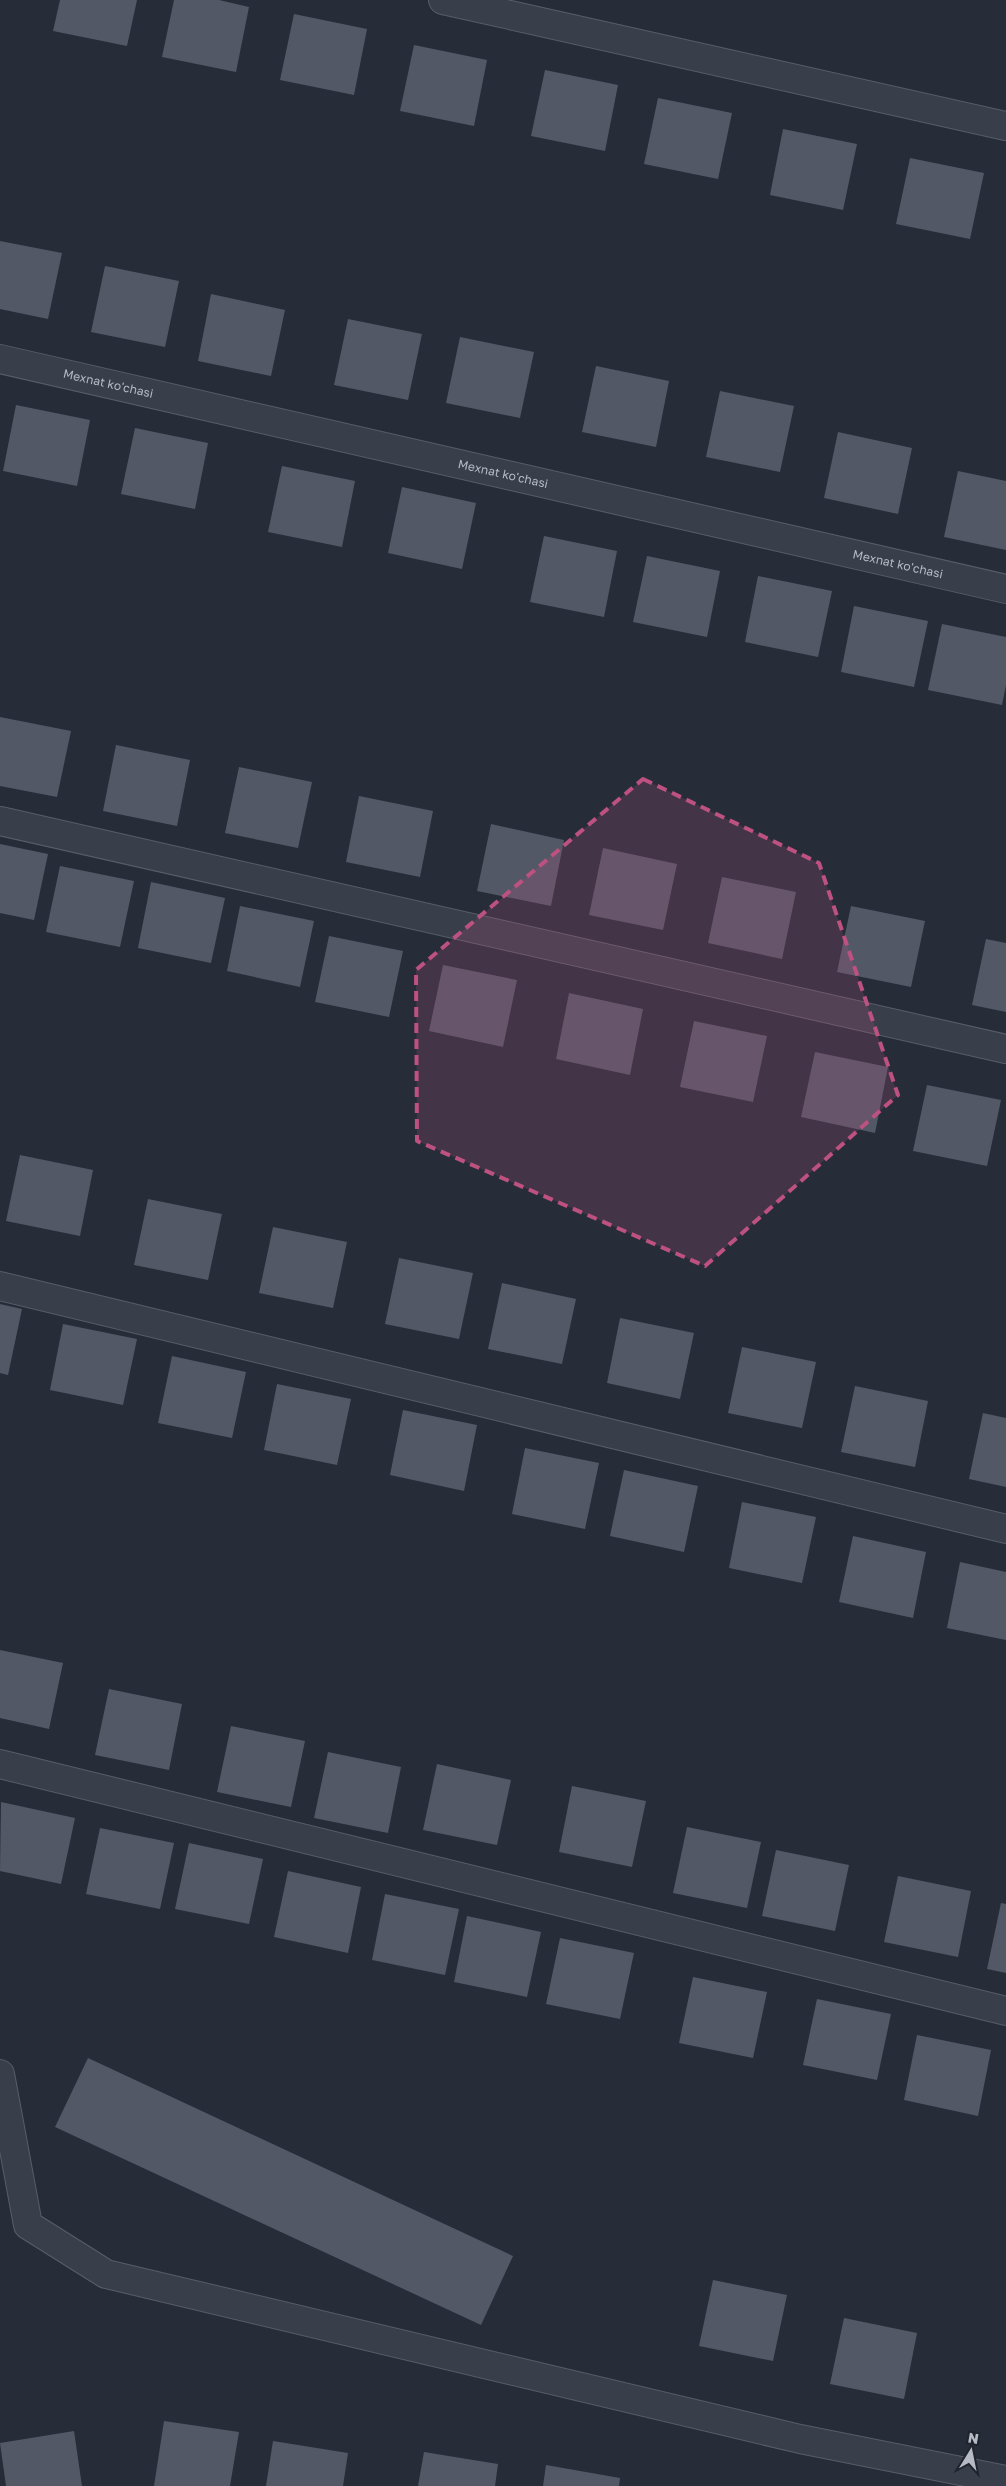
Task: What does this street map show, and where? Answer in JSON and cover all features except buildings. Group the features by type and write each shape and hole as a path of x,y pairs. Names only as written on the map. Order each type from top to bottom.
{"street":[{"path":"443,0 1006,126"},
{"name":"Mexnat ko'chasi","path":"0,359 1006,590"},
{"path":"0,821 1006,1049"},
{"path":"0,1286 1006,1530"},
{"path":"0,1764 1006,2011"},
{"path":"0,2074 28,2224 106,2274 800,2439 1006,2480"}],"highlighted area":[{"path":"643,779 819,863 898,1095 705,1266 417,1141 416,970"}]}
